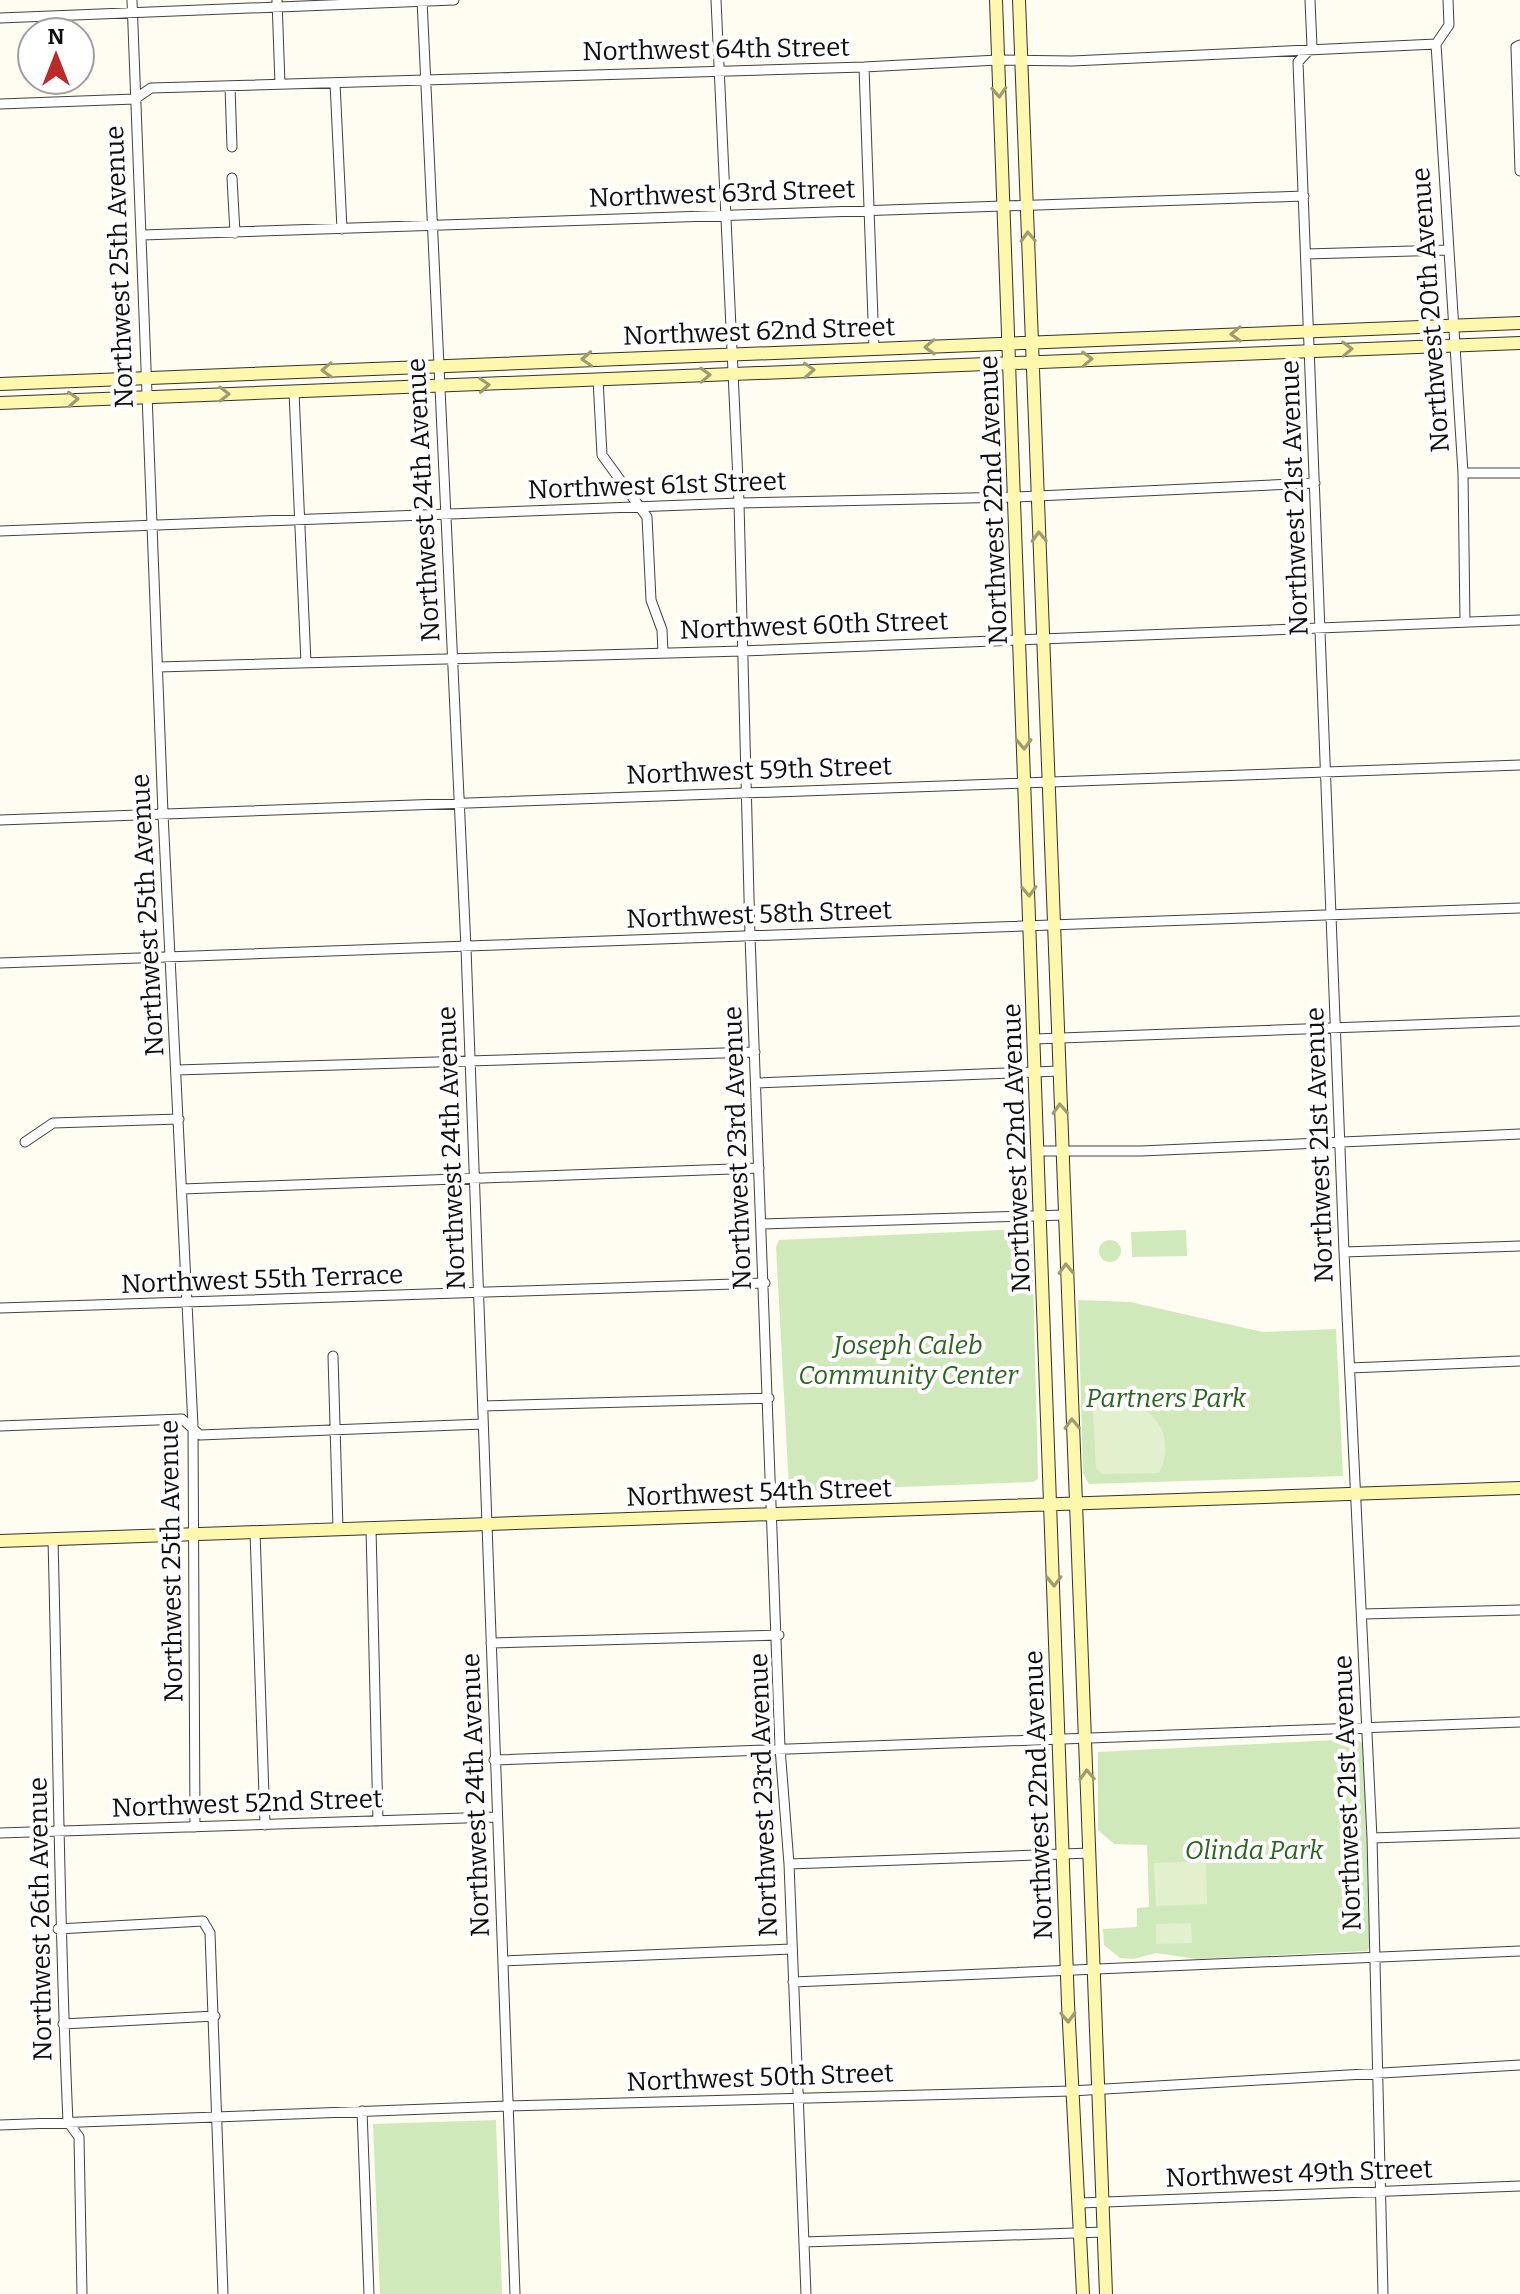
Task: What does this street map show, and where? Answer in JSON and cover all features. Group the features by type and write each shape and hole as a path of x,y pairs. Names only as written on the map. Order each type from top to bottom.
{"main road":[{"name":"Northwest 22nd Avenue","path":"996,0 1062,1855 1083,2294"},
{"name":"Northwest 22nd Avenue","path":"1019,0 1106,2294"},
{"name":"Northwest 62nd Street","path":"0,384 1520,323"},
{"name":"Northwest 62nd Street","path":"0,403 1520,343"},
{"name":"Northwest 54th Street","path":"0,1541 1520,1488"}],"street":[{"name":"Northwest 25th Avenue","path":"132,0 163,814 193,1426 195,1827"},
{"path":"0,18 277,3 454,0"},
{"name":"Northwest 23rd Avenue","path":"716,0 739,503 750,936 779,1635 780,1748 789,1864 806,2294"},
{"name":"Northwest 21st Avenue","path":"1310,0 1312,47 1298,62 1344,1252 1372,1838 1375,2073 1383,2294"},
{"name":"Northwest 20th Avenue","path":"1448,0 1449,25 1436,44 1463,473 1465,622"},
{"name":"Northwest 24th Avenue","path":"422,1 466,948 515,2294"},
{"path":"277,3 280,84"},
{"name":"Northwest 64th Street","path":"0,104 135,99 151,88 864,67 1436,44"},
{"path":"1518,46 1520,171"},
{"path":"864,67 874,348"},
{"path":"335,83 342,229"},
{"path":"230,86 232,147"},
{"path":"232,178 235,233"},
{"name":"Northwest 63rd Street","path":"142,235 1304,196"},
{"path":"1306,254 1448,250"},
{"path":"598,379 602,455 636,506 647,517 651,600 662,630 663,653"},
{"path":"294,392 306,663"},
{"path":"1463,473 1520,473"},
{"name":"Northwest 61st Street","path":"0,531 636,506 1014,497 1315,483"},
{"name":"Northwest 60th Street","path":"158,667 742,651 1520,620"},
{"name":"Northwest 59th Street","path":"0,820 1520,765"},
{"name":"Northwest 58th Street","path":"0,963 1520,908"},
{"path":"1034,1039 1520,1021"},
{"path":"177,1070 755,1052"},
{"path":"756,1083 1059,1071"},
{"path":"25,1142 53,1123 179,1119"},
{"path":"1038,1151 1143,1151 1520,1134"},
{"path":"182,1189 759,1168"},
{"path":"762,1224 1064,1215"},
{"path":"1344,1252 1520,1246"},
{"name":"Northwest 55th Terrace","path":"0,1308 187,1305 765,1283"},
{"path":"333,1356 338,1529"},
{"path":"1350,1368 1520,1361"},
{"path":"483,1406 769,1398"},
{"path":"0,1426 182,1419 200,1435 483,1424"},
{"path":"371,1528 378,1821"},
{"path":"255,1532 265,1825"},
{"name":"Northwest 26th Avenue","path":"53,1539 61,1831 58,1929 68,2122 79,2137 82,2294"},
{"path":"1363,1614 1520,1610"},
{"path":"491,1643 779,1635"},
{"path":"494,1760 1520,1722"},
{"name":"Northwest 52nd Street","path":"0,1833 496,1817"},
{"path":"1372,1838 1520,1833"},
{"path":"789,1864 1090,1853"},
{"path":"58,1929 203,1921 210,1933 223,2294"},
{"path":"503,1961 791,1949"},
{"path":"793,1982 1094,1972 1520,1951"},
{"path":"63,2024 215,2016"},
{"name":"Northwest 50th Street","path":"0,2125 508,2106 1099,2090 1520,2065"},
{"path":"362,2111 369,2294"},
{"name":"Northwest 49th Street","path":"1080,2203 1520,2186"},
{"path":"804,2242 1104,2232"}],"green space":[{"name":"Joseph Caleb Community Center","path":"1023,1229 1032,1237 1038,1479 1033,1482 795,1491 789,1488 776,1247 779,1240"},
{"path":"1186,1230 1187,1256 1132,1257 1131,1232"},
{"path":"1110,1240 1118,1243 1121,1251 1118,1259 1110,1262 1102,1259 1099,1251 1102,1243"},
{"name":"Partners Park","path":"1078,1300 1130,1302 1263,1332 1336,1329 1343,1476 1089,1484 1083,1473"},
{"path":"1112,1403 1139,1407 1158,1423 1165,1446 1159,1473 1102,1474 1096,1469 1093,1411"},
{"name":"Olinda Park","path":"1357,1739 1363,1744 1370,1947 1367,1951 1197,1959 1156,1953 1133,1959 1120,1958 1104,1945 1103,1929 1137,1927 1137,1908 1149,1907 1147,1845 1114,1844 1098,1830 1098,1752"},
{"path":"1206,1861 1207,1904 1156,1906 1154,1863"},
{"path":"1191,1923 1192,1943 1156,1944 1156,1924"},
{"path":"496,2120 502,2294 380,2294 373,2124"}]}
